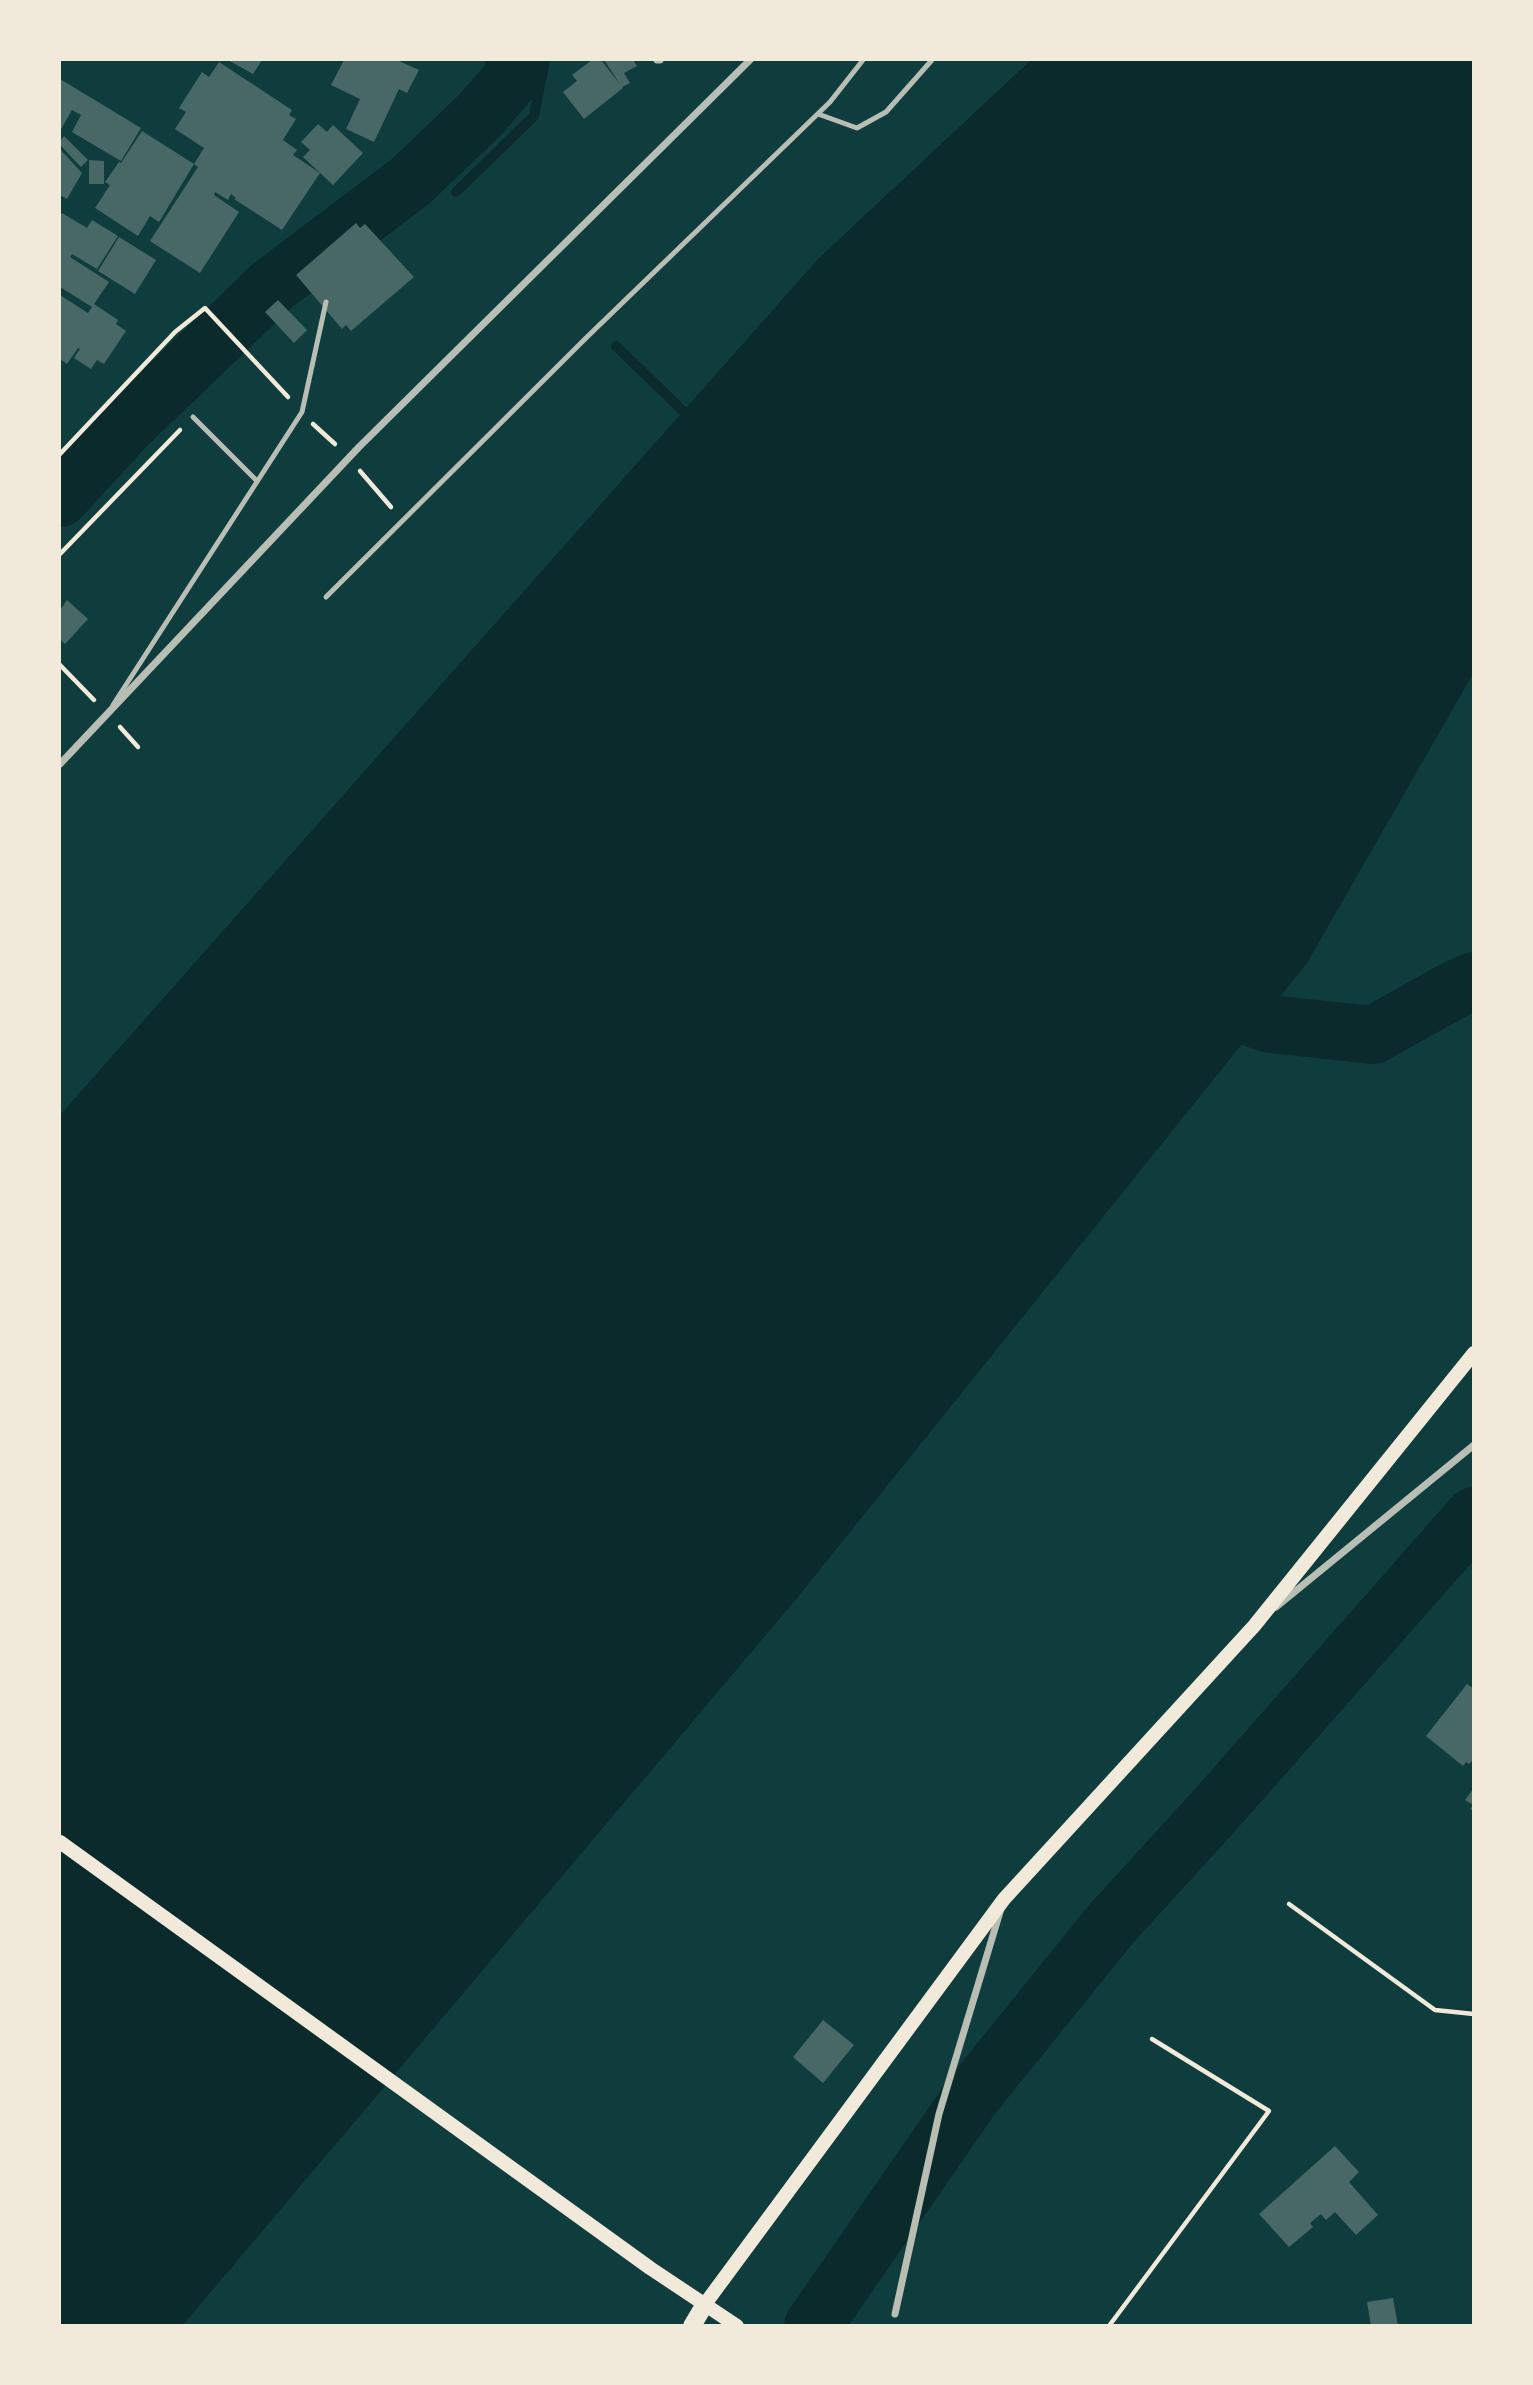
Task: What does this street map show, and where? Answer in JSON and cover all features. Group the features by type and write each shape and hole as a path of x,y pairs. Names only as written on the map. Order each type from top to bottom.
{"main road":[{"path":"692,2326 705,2304 1004,1899 1254,1626 1474,1353"},
{"path":"60,1842 650,2268 737,2326"}],"street":[{"path":"60,764 349,458 750,60"},
{"path":"1254,1626 1474,1444"},
{"path":"895,2314 939,2114 1004,1899"}],"lane":[{"path":"326,597 586,338 830,102 863,60"},
{"path":"818,114 857,128 886,112 932,60"},
{"path":"107,713 302,412 326,302"},
{"path":"193,417 257,481"}],"path":[{"path":"60,454 175,332 205,308 349,458 403,520"},
{"path":"60,554 193,417"},
{"path":"60,665 107,713"},
{"path":"1289,1904 1435,2010 1474,2014"},
{"path":"1109,2326 1269,2112 1152,2039"}],"water":[{"path":"1031,60 1473,60 1473,674 1307,963 797,1598 183,2325 60,2326 60,1115 818,259"}],"building":[{"path":"228,60 262,60 253,74"},
{"path":"344,60 397,60 419,70 407,93 399,89 374,142 346,129 360,99 331,85"},
{"path":"592,60 601,60 623,88 584,119 563,92 577,81 572,75"},
{"path":"604,60 633,60 637,66 624,73 630,83 622,87"},
{"path":"219,62 292,110 289,115 296,119 283,140 297,150 293,155 320,173 282,230 234,199 236,198 231,194 228,200 215,192 214,195 239,212 200,273 150,241 198,167 194,164 204,148 175,129 186,112 179,108 202,72 209,77"},
{"path":"60,79 141,128 121,161 72,132 81,115 72,110 60,131"},
{"path":"318,124 327,132 333,125 363,153 333,185 303,157 310,150 301,142"},
{"path":"142,131 194,164 159,222 150,216 138,236 95,208 110,185 105,182"},
{"path":"64,136 88,160 81,167 60,145"},
{"path":"60,149 82,173 67,199 60,195"},
{"path":"89,160 104,161 104,184 89,184"},
{"path":"62,213 87,228 92,220 118,236 97,269 72,254 70,257 109,282 94,304 118,320 116,324 126,331 104,364 97,360 91,369 74,358 80,349 78,348 67,364 60,359 60,295 88,313 92,307 60,287"},
{"path":"356,223 360,228 365,224 414,277 351,331 346,325 342,329 296,275"},
{"path":"119,237 156,260 135,294 98,271"},
{"path":"278,300 307,330 294,343 265,312"},
{"path":"67,600 88,619 65,644 60,639 60,610"},
{"path":"1467,1684 1474,1689 1474,1759 1463,1766 1426,1736"},
{"path":"1474,1788 1474,1811 1470,1809 1473,1805 1465,1800"},
{"path":"823,2020 854,2045 823,2083 793,2057"},
{"path":"1335,2146 1359,2172 1349,2182 1378,2215 1356,2235 1335,2212 1326,2220 1321,2214 1310,2223 1313,2227 1289,2247 1259,2214"},
{"path":"1393,2298 1398,2326 1371,2326 1367,2302"}],"waterway":[{"path":"60,498 127,425 272,286 411,181 479,116 513,77 514,60"},
{"path":"456,192 534,116 545,60"},
{"path":"616,346 683,411"},
{"path":"1188,995 1270,1024 1373,1035 1474,981"},
{"path":"813,2326 972,2096 1111,1924 1474,1516"}]}
